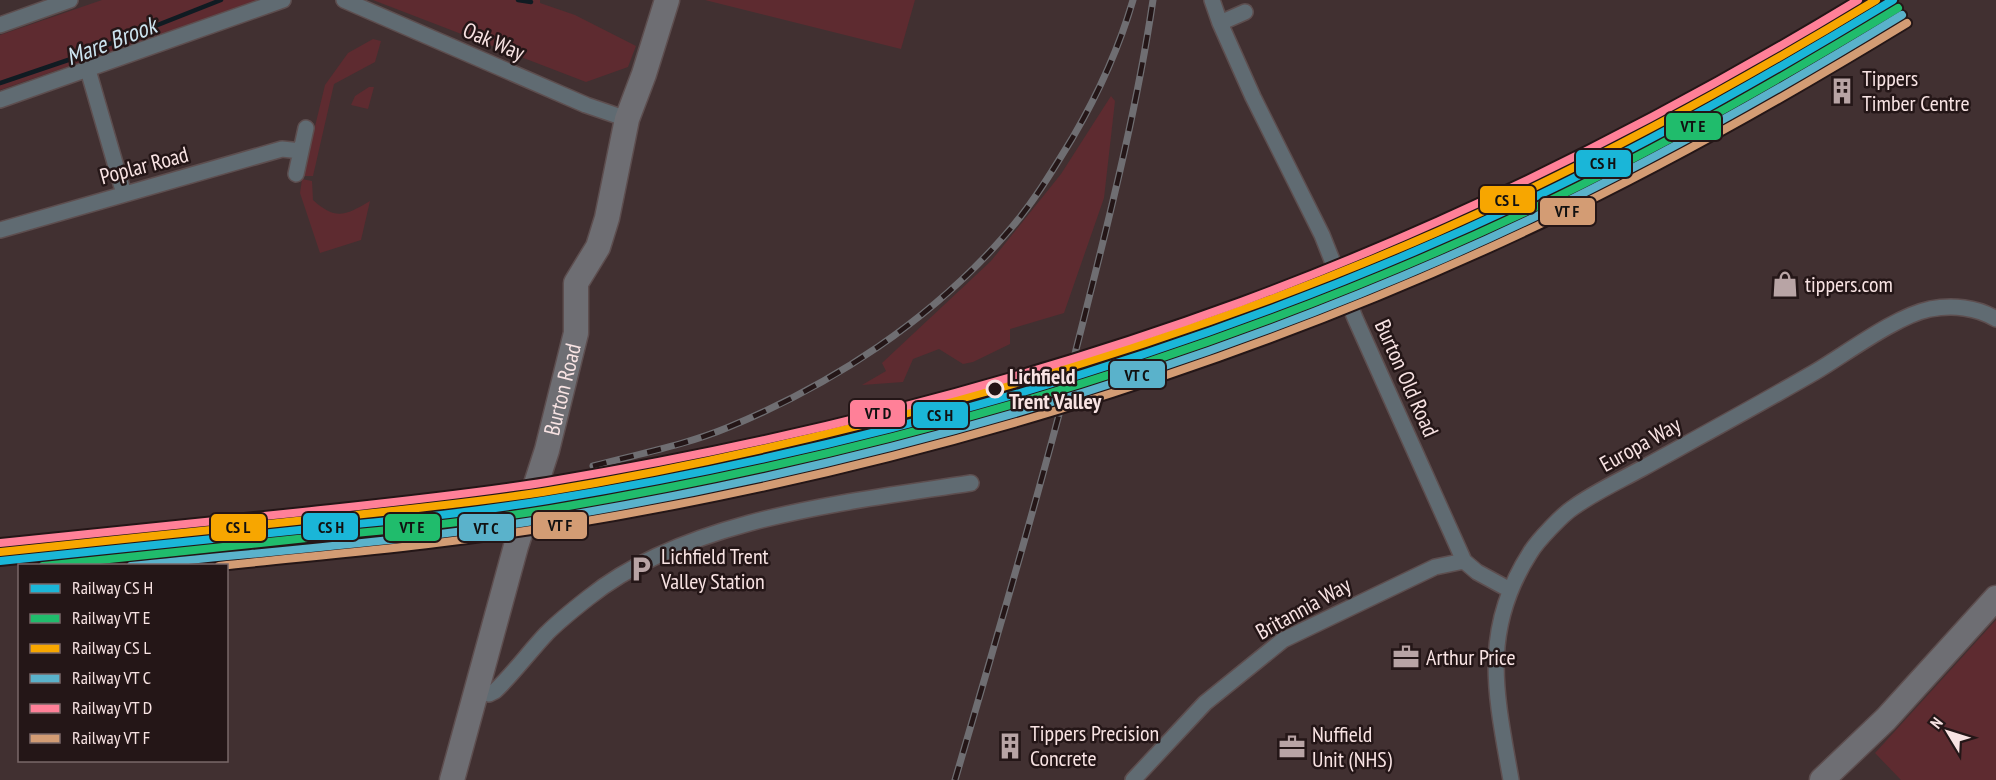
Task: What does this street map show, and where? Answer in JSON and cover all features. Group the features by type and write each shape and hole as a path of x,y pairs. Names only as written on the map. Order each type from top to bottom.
{"highway":[{"name":"Burton Road","path":"452,780 516,546 547,450 576,333 576,283 598,247 607,218 627,119 667,0"},
{"path":"1822,780 1886,719 1996,598"}],"street":[{"path":"0,25 70,0"},
{"path":"0,100 283,0"},
{"name":"Oak Way","path":"344,0 586,105 627,119"},
{"name":"Burton Old Road","path":"1212,0 1220,24 1253,97 1322,235 1355,318 1464,561"},
{"path":"1220,24 1245,12"},
{"path":"88,70 124,194"},
{"path":"296,174 306,128"},
{"name":"Poplar Road","path":"0,230 282,149 301,151"},
{"name":"Europa Way","path":"1511,780 1496,695 1498,629 1510,590 1531,551 1573,507 1815,372 1906,318 1929,309 1949,307 1976,310 1996,319"},
{"path":"477,691 489,694 495,691 548,632 589,596 632,568 690,541 733,527 861,500 971,483"},
{"path":"1464,561 1477,572 1510,590"},
{"name":"Britannia Way","path":"1133,780 1205,703 1282,640 1436,567 1464,561"}],"shaded area":[{"path":"102,0 260,0 0,90 0,35"},
{"path":"373,0 540,0 540,3 575,15 636,46 628,67 586,82"},
{"path":"705,0 915,0 901,49"},
{"path":"373,39 381,41 375,62 334,84 313,176 303,176 325,85 348,53"},
{"path":"369,87 374,87 368,109 351,105 355,96"},
{"path":"1111,96 1115,101 1104,198 1064,313 1010,329 1010,344 973,362 963,364 939,349 913,359 903,382 862,385 886,371 882,363 991,261 1061,174"},
{"path":"302,179 312,181 313,200 328,211 341,214 370,201 361,240 320,253 300,193"},
{"path":"1996,620 1996,780 1901,780 1875,753"}],"waterway":[{"name":"Mare Brook","path":"0,83 74,58 221,0"},
{"name":"Mare Brook","path":"518,0 531,2"}],"railway":[{"path":"593,466 696,439 768,410 843,370 913,322 946,294 1006,234 1050,175 1091,104 1121,36 1133,0"},
{"path":"955,780 1025,540 1074,359 1125,150 1153,0"}],"transit line":[{"path":"0,543 395,502 547,482 811,430 985,385 1157,332 1241,302 1401,238 1557,166 1634,127 1858,0"},
{"path":"0,552 395,511 543,492 753,451 908,413 1021,382 1261,303 1437,232 1550,180 1715,94 1876,0"},
{"path":"0,561 399,520 548,500 675,477 801,450 927,419 1051,384 1174,344 1296,300 1415,251 1533,198 1716,104 1893,0"},
{"path":"62,564 430,525 551,509 678,486 805,458 930,427 1054,392 1177,352 1299,308 1418,260 1536,207 1719,112 1898,8"},
{"path":"151,564 447,533 552,518 667,497 894,446 1118,381 1229,344 1338,303 1445,258 1563,204 1735,113 1902,15"},
{"path":"228,565 468,539 678,504 806,477 933,446 1058,410 1306,325 1426,276 1545,222 1728,127 1907,23"}],"place":[{"name":"Tippers Timber Centre","path":"1842,91"},
{"name":"tippers.com","path":"1785,284"},
{"name":"Lichfield Trent Valley","path":"995,389"},
{"name":"Lichfield Trent Valley Station","path":"641,569"},
{"name":"Arthur Price","path":"1406,657"},
{"name":"Tippers Precision Concrete","path":"1010,746"},
{"name":"Nuffield Unit (NHS)","path":"1292,747"}]}
